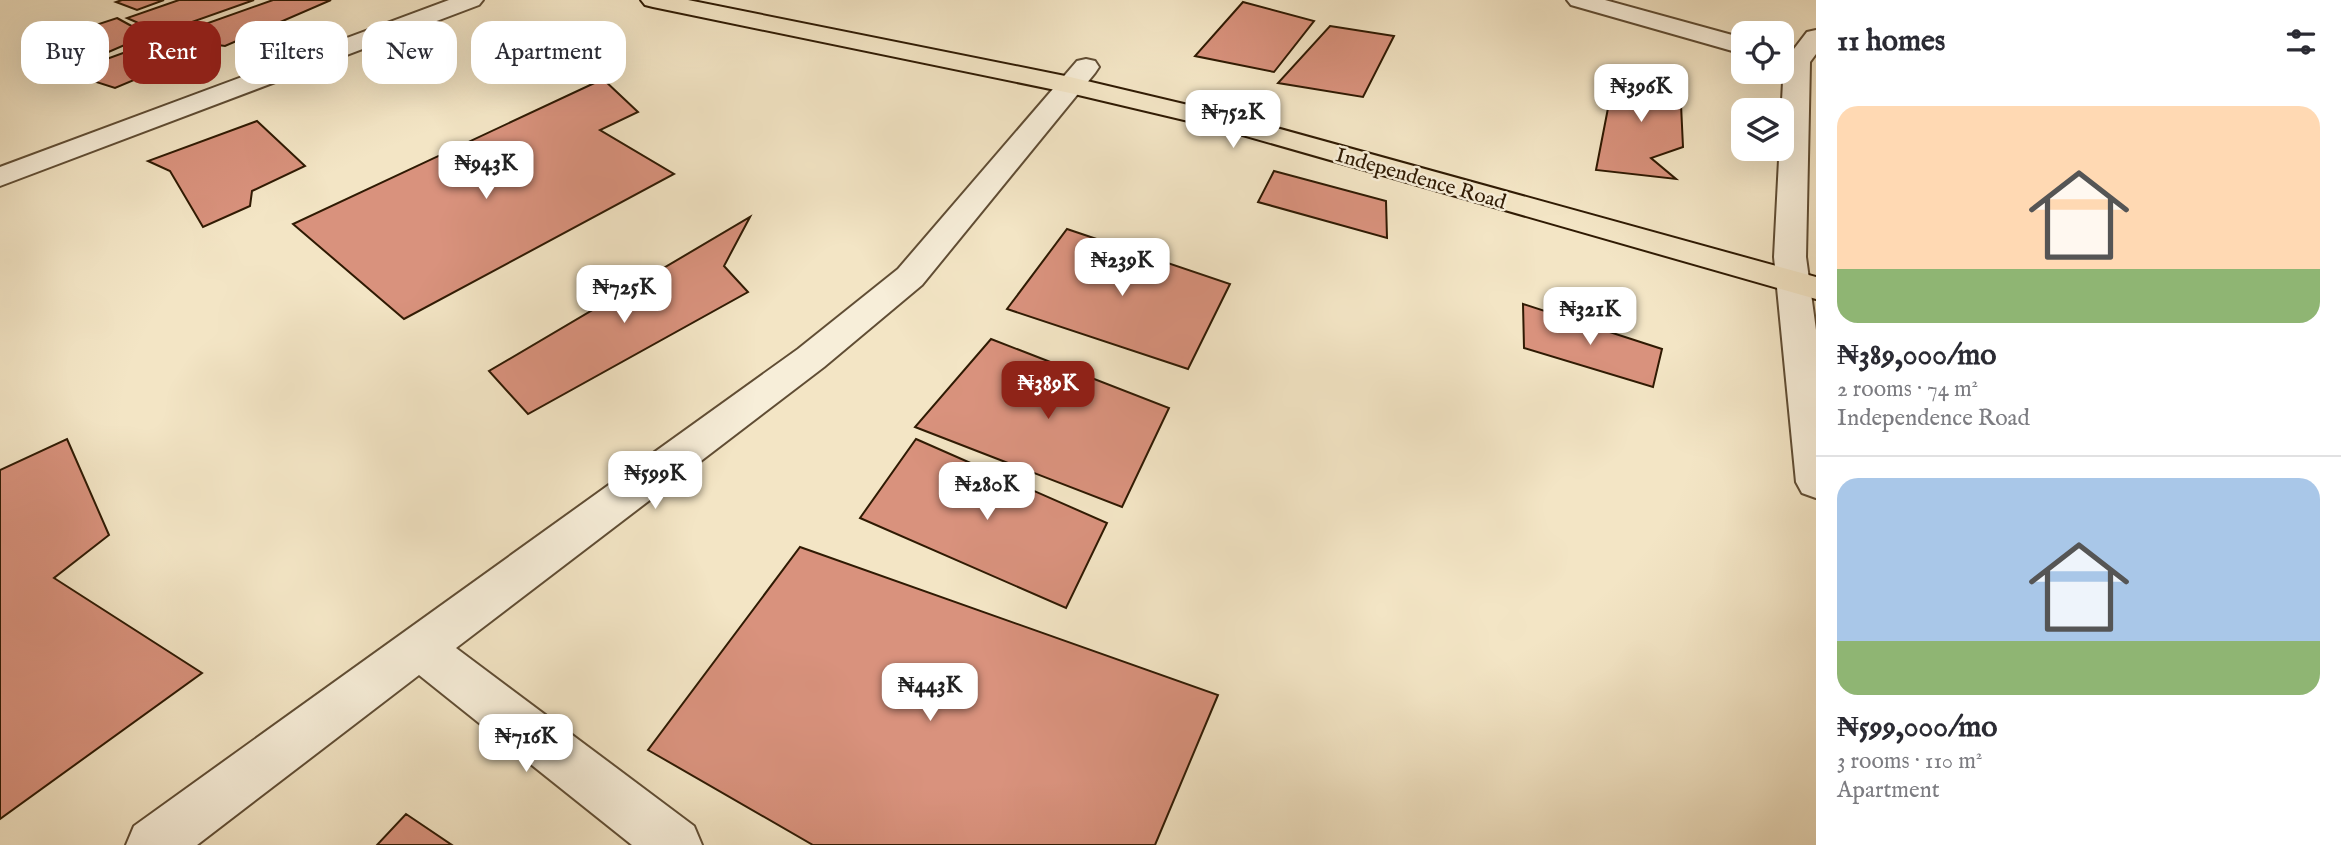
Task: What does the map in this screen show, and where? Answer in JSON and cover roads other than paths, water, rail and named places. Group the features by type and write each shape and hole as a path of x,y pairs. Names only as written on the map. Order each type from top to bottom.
{"main road":[{"name":"Independence Road","path":"653,0 1078,76"},
{"name":"Independence Road","path":"746,0 1078,76 1226,122 1803,272"}],"street":[{"path":"0,177 471,0"},
{"path":"1579,0 1731,43"},
{"path":"1794,55 1816,37"},
{"path":"153,845 811,358 910,277 1078,76"},
{"path":"1791,84 1816,482"},
{"path":"0,152 146,124"},
{"path":"419,648 675,845"}]}
